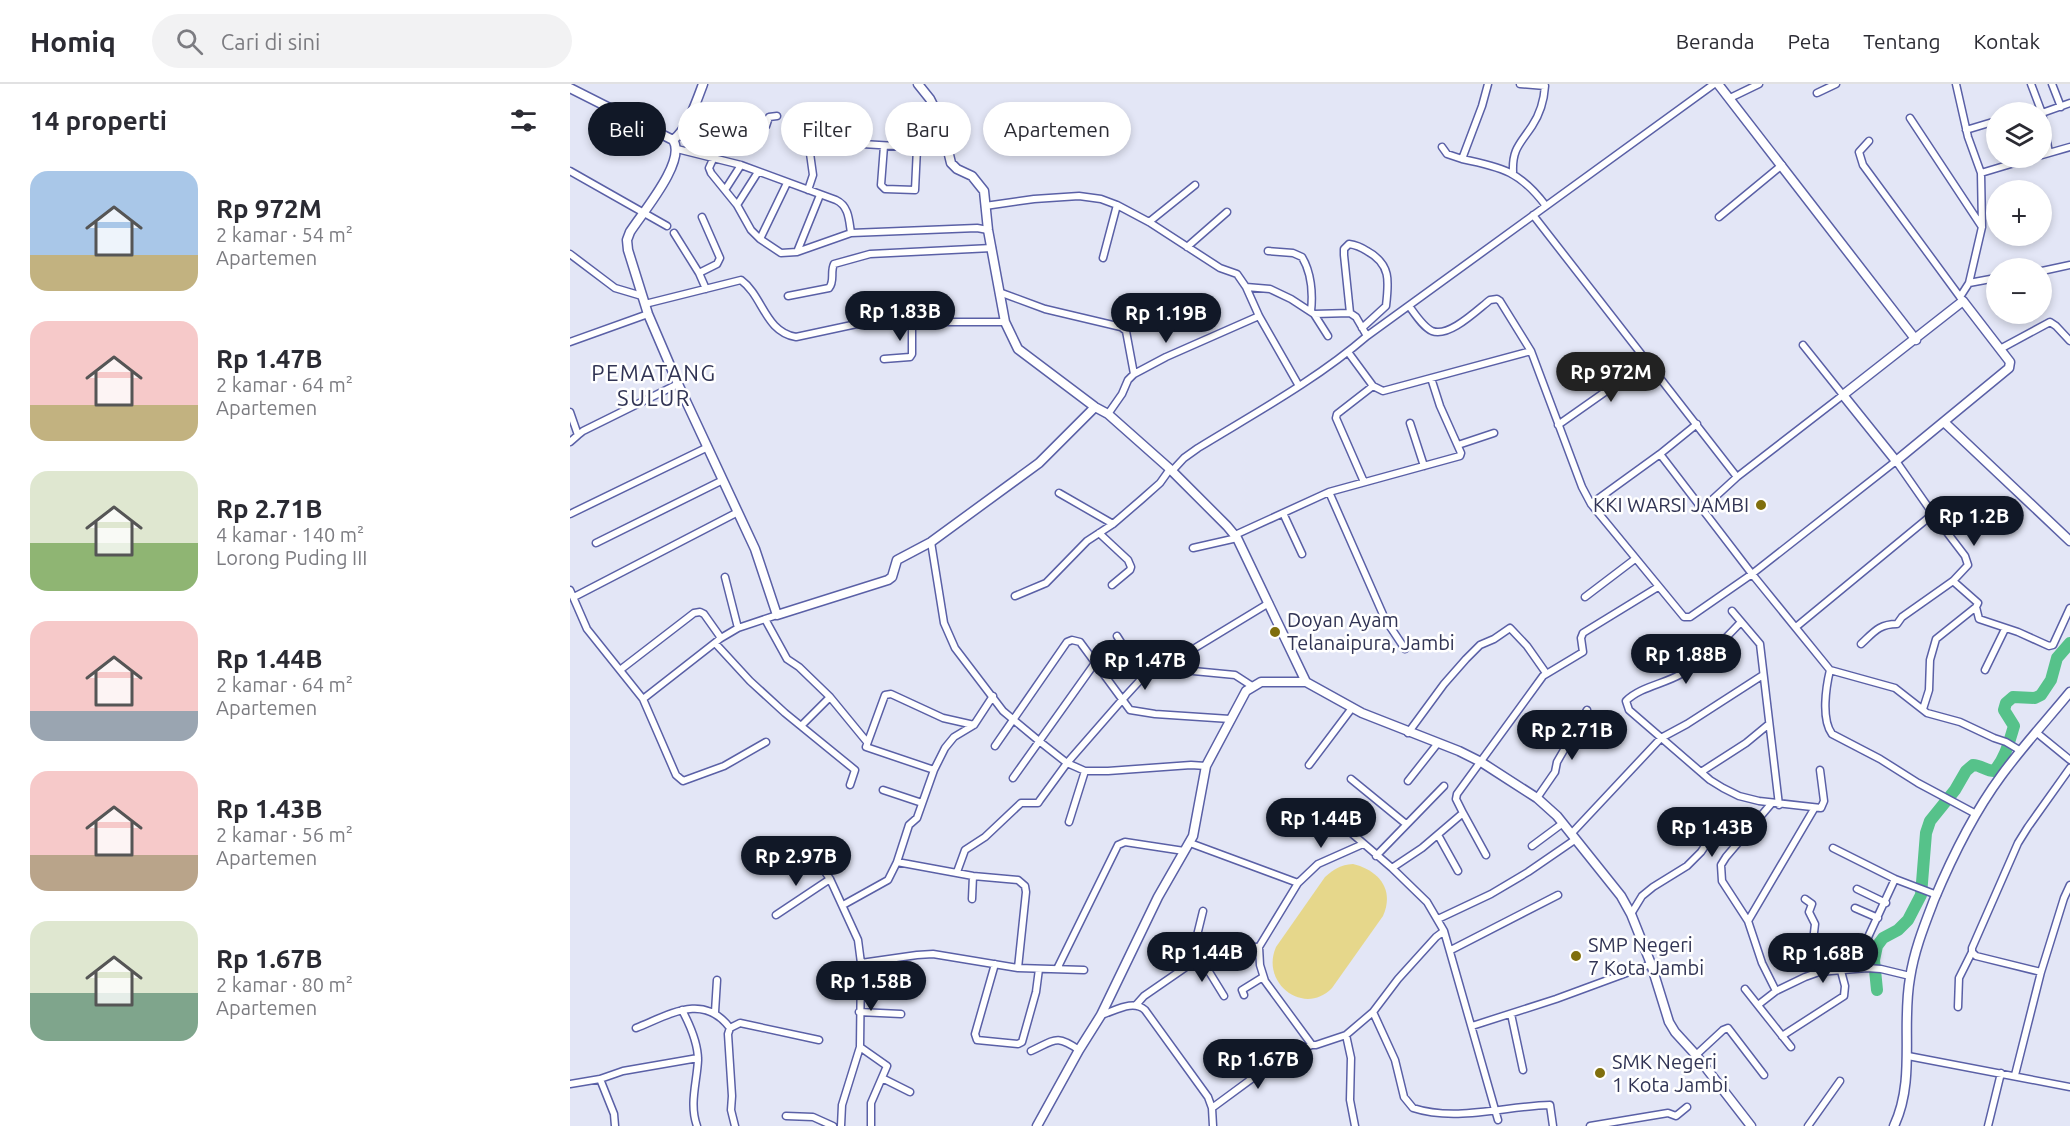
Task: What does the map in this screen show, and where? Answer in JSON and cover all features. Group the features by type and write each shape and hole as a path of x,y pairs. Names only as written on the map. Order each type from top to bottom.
{"street":[{"path":"696,102 703,84"},
{"path":"918,84 932,102"},
{"path":"1462,159 1488,84"},
{"path":"1513,172 1514,153 1519,142 1536,120 1543,102 1545,86 1520,84"},
{"path":"1014,596 1046,583 1081,546 1113,524 1160,483 1184,458 1299,386 1348,352 1533,215 1716,84 1730,98 1916,340"},
{"path":"1730,98 1759,84"},
{"path":"1817,93 1836,84"},
{"path":"1702,508 1737,477 1916,340 1962,299 1969,283 1982,227 1981,173 1966,130 1956,84"},
{"path":"2031,84 2038,102"},
{"path":"2052,84 2061,106"},
{"path":"570,88 673,140 677,149 670,171 630,232 627,240 628,250 648,314 755,549 777,615"},
{"path":"2052,109 2070,103"},
{"path":"769,117 777,116"},
{"path":"1910,118 1982,227"},
{"path":"1966,130 1986,124"},
{"path":"673,140 678,137"},
{"path":"1409,306 1426,327 1438,332 1449,331 1490,300 1497,299 1532,351 1558,425 1591,504 1681,614 1687,618 1752,574 2007,371 2010,362 1863,165 1859,152 1869,141"},
{"path":"873,145 884,146 881,185 885,189 915,190 917,156"},
{"path":"1442,147 1447,154 1513,172 1535,191 1546,206"},
{"path":"2052,152 2070,147"},
{"path":"677,149 741,165 836,200 844,206 851,233"},
{"path":"808,190 813,175 810,156"},
{"path":"949,156 951,163 957,169 978,182 984,190 988,230 1005,322 1018,349 1095,407 1108,414 1171,470 1236,537 1306,682"},
{"path":"714,157 709,168 711,173 737,205 751,230 781,253 797,252 851,233 977,228 988,230"},
{"path":"725,190 741,165"},
{"path":"1719,217 1782,165"},
{"path":"1981,173 1998,168"},
{"path":"570,171 667,226"},
{"path":"737,205 758,172"},
{"path":"760,239 787,183"},
{"path":"1149,222 1196,186"},
{"path":"797,252 820,195"},
{"path":"985,206 1079,196 1101,199 1149,222 1220,268 1238,275 1299,386"},
{"path":"1103,258 1117,205"},
{"path":"1187,247 1227,212"},
{"path":"1533,215 1649,361 1737,477"},
{"path":"699,273 717,264 720,258 702,217"},
{"path":"674,232 706,289"},
{"path":"1350,313 1344,255 1344,249 1349,244 1357,245 1376,256 1386,267 1388,291 1386,306 1362,328"},
{"path":"788,296 829,288 832,283 834,264 870,254 992,248"},
{"path":"1268,251 1293,253 1302,257 1308,271 1313,312 1328,336"},
{"path":"570,254 615,288 644,300 741,280 752,291 773,324 787,335 796,336 866,322 912,320 1005,322"},
{"path":"2052,269 2070,265"},
{"path":"1969,283 1986,280"},
{"path":"1246,286 1270,290 1313,312 1350,313 1356,317 1367,336"},
{"path":"999,292 1044,309 1121,327 1126,331 1134,374"},
{"path":"570,342 648,314"},
{"path":"1108,414 1134,374 1166,357 1259,316"},
{"path":"884,359 910,357 912,354 912,320"},
{"path":"2000,349 2050,322 2070,341"},
{"path":"1803,345 1896,461 1968,561 1967,567 1953,581 1902,617 1897,624 1882,625 1861,644"},
{"path":"1348,352 1377,390 1388,390 1532,351"},
{"path":"1558,425 1649,361"},
{"path":"1193,548 1236,537 1329,492 1460,456 1461,453 1440,406 1431,378"},
{"path":"570,442 583,430 678,384"},
{"path":"1364,482 1336,418 1337,414 1373,386"},
{"path":"643,699 721,638 738,628 888,580 892,577 897,560 931,542 1039,463 1095,407"},
{"path":"570,412 578,435"},
{"path":"1944,422 2070,541"},
{"path":"1410,423 1424,465"},
{"path":"1591,504 1697,424"},
{"path":"1458,446 1494,433"},
{"path":"570,514 708,447"},
{"path":"1660,454 1752,574 1830,670 1895,688 1927,713 1960,722 2009,743 2020,751"},
{"path":"596,543 723,480"},
{"path":"1329,492 1385,619 1406,649"},
{"path":"1059,493 1113,524"},
{"path":"738,512 572,594 587,629 643,699 676,775 683,781 724,766 766,742"},
{"path":"1283,513 1302,554"},
{"path":"1796,627 1933,514"},
{"path":"1099,533 1128,561 1131,567 1112,585"},
{"path":"931,542 944,623 955,648 1003,711 1013,720 1067,763 1085,771 1206,766"},
{"path":"1585,597 1635,559"},
{"path":"725,577 738,628"},
{"path":"1953,581 1976,601 1979,619 2052,646 2070,608"},
{"path":"1486,855 1456,799 1456,794 1546,673 1581,654 1584,649 1581,635 1658,586"},
{"path":"957,872 965,850 985,837 1021,803 1038,803 1067,763 1143,677 1162,668 1269,603"},
{"path":"1923,709 1929,690 1930,660 1936,639 1976,607"},
{"path":"1732,612 1760,644 1779,805"},
{"path":"620,670 694,613 704,614 721,638"},
{"path":"765,619 788,659 830,697 867,742"},
{"path":"1742,622 1711,652 1681,674 1634,695 1626,701 1629,710 1710,780 1739,796 1771,804 1821,808 1824,801 1820,770"},
{"path":"1408,733 1444,684 1466,659 1480,645 1494,639 1508,628 1512,629 1527,646 1546,673"},
{"path":"1985,670 2005,628"},
{"path":"1116,636 1143,677"},
{"path":"995,746 1069,641 1080,642 1130,710 1230,718"},
{"path":"715,643 756,687 855,770 850,785"},
{"path":"1013,778 1095,663"},
{"path":"1162,668 1235,675 1252,686"},
{"path":"1830,670 1826,701 1828,729 1833,734 1976,814"},
{"path":"1438,919 1500,889 1528,872 1573,837 1661,738 1687,724 1762,675"},
{"path":"1037,1126 1101,1015 1158,897 1190,843 1206,766 1246,691 1261,682 1306,682 1352,708 1481,762 1537,798 1563,823 1621,896 1631,914 1651,963 1669,1022 1683,1043 1695,1054 1751,1126"},
{"path":"1894,1126 1903,1097 1908,1056 1907,998 1910,976 1933,893 1976,814 2020,751 2070,692"},
{"path":"934,770 866,747 882,698 888,693 943,718 974,725"},
{"path":"843,904 888,880 897,862 909,825 917,818 934,770 945,748 954,737 974,725 993,696"},
{"path":"801,726 830,697"},
{"path":"1309,765 1352,708"},
{"path":"1537,798 1555,772 1557,762 1587,710"},
{"path":"1701,772 1746,743 1769,724"},
{"path":"2037,733 2070,760"},
{"path":"1408,781 1438,743"},
{"path":"1958,1007 1959,978 2018,843 2070,768"},
{"path":"1070,822 1085,771"},
{"path":"1351,779 1406,824"},
{"path":"1376,856 1444,786"},
{"path":"883,790 922,803"},
{"path":"1771,804 1721,865 1722,881 1748,921 1762,963 1776,992"},
{"path":"1748,921 1814,809"},
{"path":"1326,812 1392,868 1427,902 1438,919 1451,950 1498,1120"},
{"path":"1392,868 1438,835 1463,813"},
{"path":"1631,914 1642,896 1687,866 1701,852 1722,819"},
{"path":"1532,846 1563,823"},
{"path":"1438,835 1458,870"},
{"path":"1057,969 1118,845 1125,842 1184,851"},
{"path":"1190,843 1298,883"},
{"path":"1312,1045 1263,977 1259,947 1298,883 1318,864 1363,844"},
{"path":"1833,848 1895,879 1933,893"},
{"path":"814,856 830,879 843,904 858,940 861,963 860,1047 842,1105 841,1126"},
{"path":"897,862 973,876 1018,880 1025,886 1018,968"},
{"path":"972,899 973,876"},
{"path":"776,915 830,879"},
{"path":"1805,899 1812,905 1809,912 1815,924 1811,948 1813,951 1863,948 1886,903 1895,879"},
{"path":"2015,1075 2041,972 2070,885"},
{"path":"1857,889 1886,903"},
{"path":"1451,950 1558,895"},
{"path":"1855,908 1878,918"},
{"path":"1190,964 1203,911"},
{"path":"1212,1108 1284,1055 1346,1035 1372,1012 1398,979 1444,931"},
{"path":"1101,1015 1136,1005 1144,996 1200,957 1219,947 1259,947"},
{"path":"1972,952 1976,956 2041,972"},
{"path":"861,963 933,954 1018,968 1084,970"},
{"path":"1200,957 1224,996"},
{"path":"1472,1026 1651,963"},
{"path":"995,964 980,1012 975,1034 977,1040 1018,1044 1022,1042 1034,1001 1039,969"},
{"path":"1758,1005 1776,992 1812,974 1831,970 1881,969 1910,976"},
{"path":"1782,1036 1844,996 1845,986 1841,971"},
{"path":"1244,995 1242,990 1263,977"},
{"path":"715,1012 717,980"},
{"path":"1745,989 1791,1047"},
{"path":"1136,1005 1145,1010 1208,1098 1212,1108 1213,1126"},
{"path":"636,1028 682,1010 704,1009 715,1012 730,1028"},
{"path":"682,1010 691,1027 698,1058 693,1110 696,1126"},
{"path":"859,1012 902,1014"},
{"path":"1372,1012 1395,1060 1404,1096 1413,1108 1434,1112 1465,1113 1550,1105 1553,1126"},
{"path":"1511,1014 1523,1070"},
{"path":"735,1126 728,1034 730,1028 740,1023 819,1040"},
{"path":"1695,1054 1728,1028 1764,1075"},
{"path":"1346,1035 1351,1058 1350,1100 1355,1126"},
{"path":"1031,1051 1060,1040 1079,1050"},
{"path":"860,1047 887,1065 888,1068 871,1103 871,1126"},
{"path":"1908,1056 2070,1087"},
{"path":"570,1084 600,1079 623,1071 698,1058"},
{"path":"1988,1126 2001,1073"},
{"path":"882,1078 910,1092"},
{"path":"600,1079 614,1114 615,1126"},
{"path":"1808,1126 1840,1081"},
{"path":"1590,1126 1668,1113 1676,1116 1687,1107"},
{"path":"786,1116 813,1117 833,1126"}],"shaded area":[{"path":"1353,864 1370,871 1382,882 1387,897 1383,916 1332,988 1321,996 1309,999 1298,997 1288,992 1279,983 1274,973 1273,960 1276,947 1325,877 1344,865"}],"waterway":[{"path":"1877,990 1874,960 1877,946 1883,938 1898,930 1908,920 1921,895 1926,833 1930,821 1955,790 1966,771 1973,765 1994,771 1998,766 2014,726 2004,710 2006,703 2013,697 2035,698 2041,695 2051,680 2057,658 2070,643"}],"place":[{"name":"KKI WARSI JAMBI","path":"1761,505"},
{"name":"Doyan Ayam Telanaipura, Jambi","path":"1275,632"},
{"name":"SMP Negeri 7 Kota Jambi","path":"1576,956"},
{"name":"SMK Negeri 1 Kota Jambi","path":"1600,1073"}],"district":[{"name":"PEMATANG SULUR","path":"654,386"}]}
